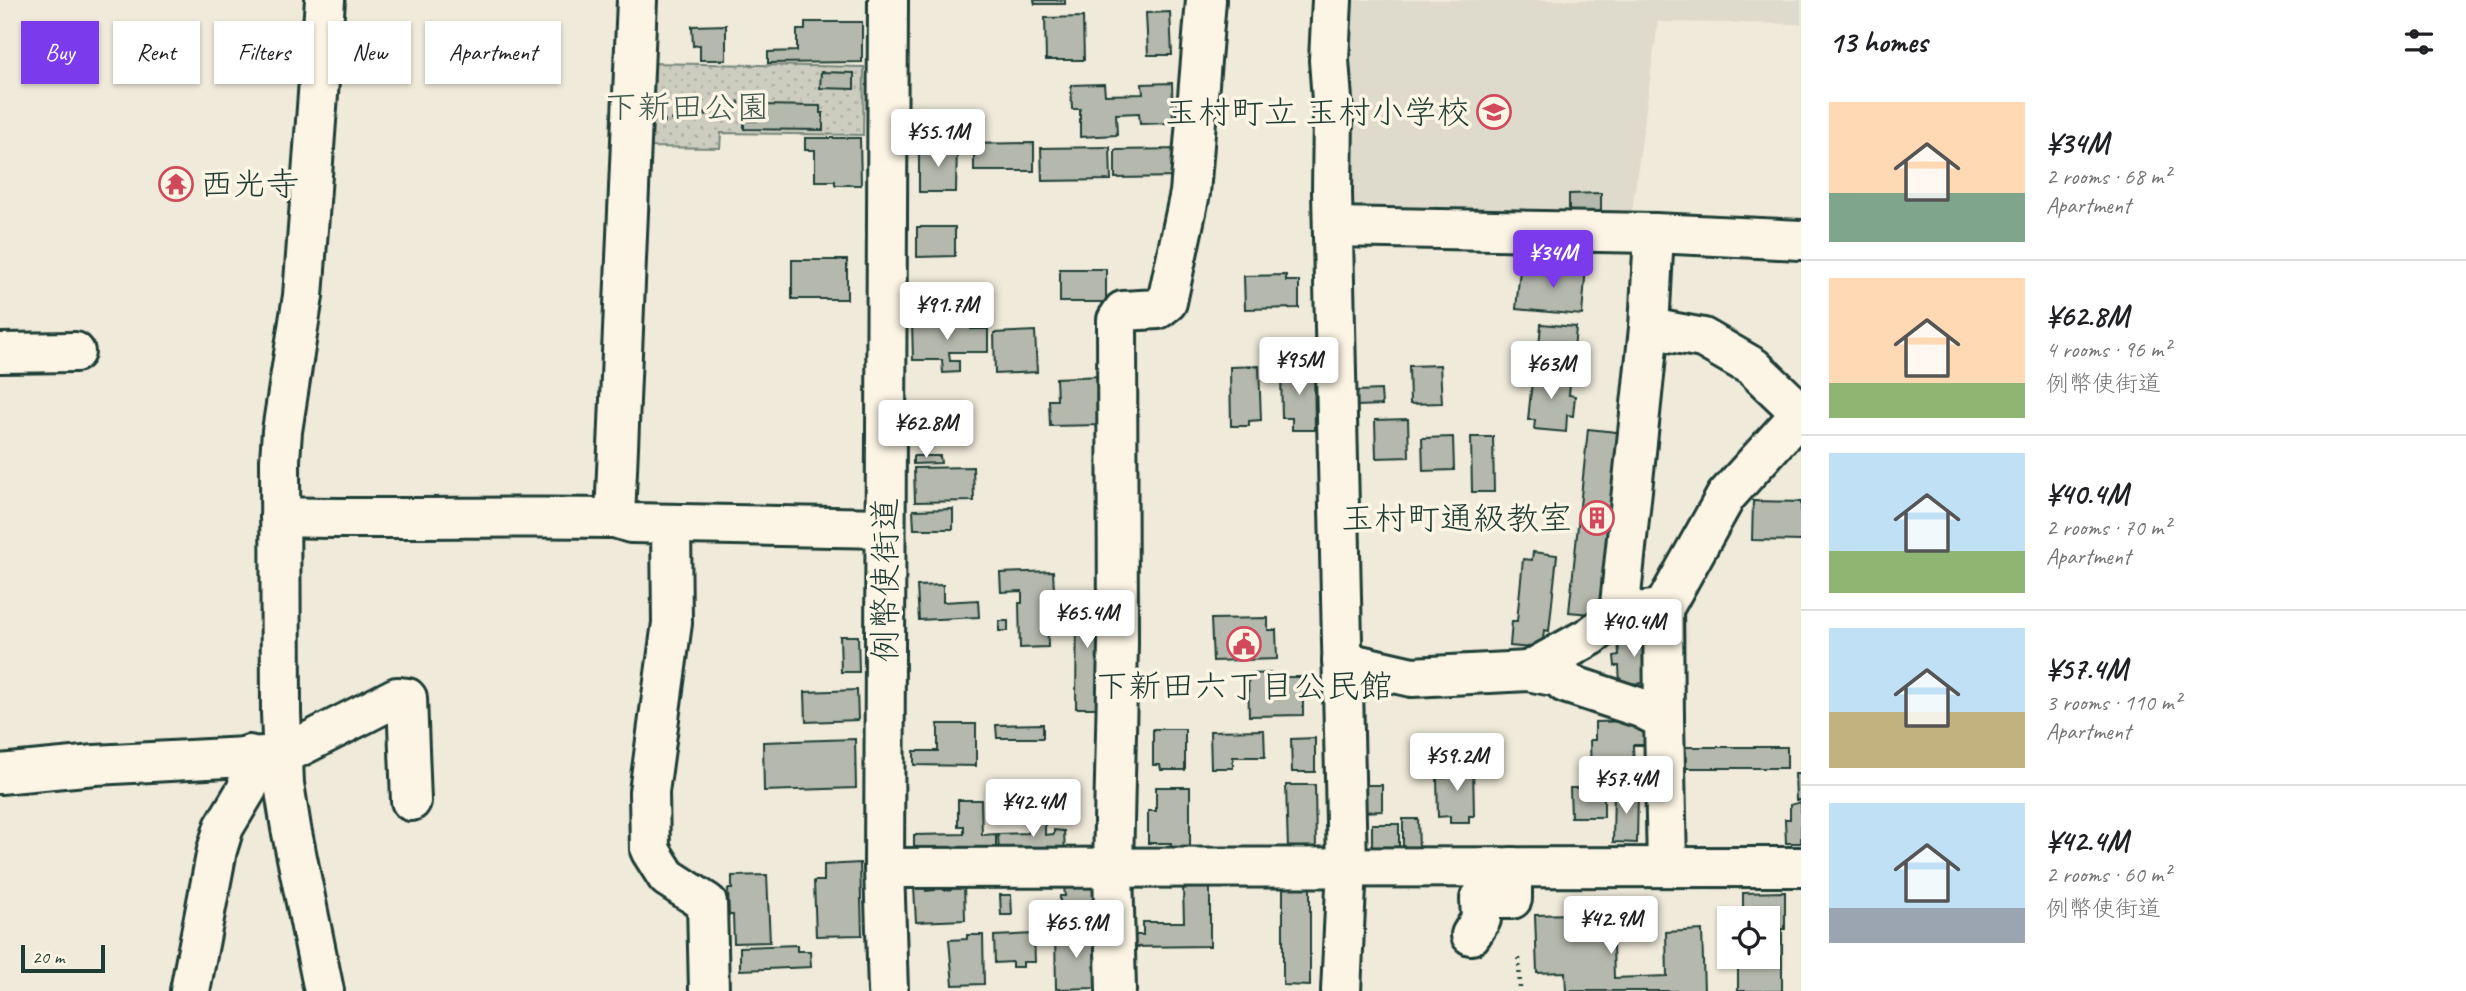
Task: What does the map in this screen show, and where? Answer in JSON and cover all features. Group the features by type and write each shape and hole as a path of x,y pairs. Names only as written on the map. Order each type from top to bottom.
{"street":[{"path":"190,991 217,850 224,827 266,755 280,517 282,431 303,296 325,0"},
{"path":"615,518 637,0"},
{"name":"例幣使街道","path":"888,0 884,868 888,991"},
{"path":"1116,991 1113,868 1118,643 1117,320 1123,311 1158,309 1167,302 1190,193 1206,0"},
{"path":"1332,0 1329,60 1333,113 1346,867 1341,991"},
{"path":"1334,227 1654,233 1801,240"},
{"path":"1619,614 1649,328 1654,233"},
{"path":"1649,328 1703,338 1753,367 1801,413 1726,496 1663,609 1667,867"},
{"path":"0,353 75,352"},
{"path":"280,517 347,519 505,516 615,518 631,523 885,528"},
{"path":"671,524 672,623 649,792 650,850 667,877 707,903 709,991"},
{"path":"1528,671 1591,636 1619,614 1663,609"},
{"path":"1342,661 1412,677 1528,671 1563,678 1565,683 1641,708 1664,720"},
{"path":"0,774 95,765 266,755 397,696 407,698 411,801"},
{"path":"266,755 284,784 290,828 324,991"},
{"path":"1471,935 1481,919 1480,899 1512,899 1512,867"},
{"path":"884,868 1801,867"}],"path":[{"path":"633,121 688,120 754,97"},
{"path":"1519,957 1520,991"}],"shaded area":[{"name":"玉村町立 玉村小学校","path":"1344,0 1801,0 1801,24 1658,22 1630,226 1363,220 1342,201"}],"green space":[{"name":"下新田公園","path":"647,63 864,67 863,135 721,133 720,148 646,147"}],"building":[{"path":"1034,0 1065,0 1065,4 1035,4"},
{"path":"1170,12 1172,55 1148,55 1146,13"},
{"path":"1083,17 1084,60 1046,60 1045,18"},
{"path":"805,22 862,22 862,62 768,63 768,52 797,51 797,30 805,30"},
{"path":"726,25 726,60 700,60 700,45 693,46 692,26"},
{"path":"821,72 854,73 854,89 820,88"},
{"path":"1172,83 1173,123 1140,124 1139,113 1116,114 1117,135 1080,137 1080,109 1072,109 1071,85 1104,84 1105,95 1143,94 1142,84"},
{"path":"757,105 820,106 820,113 823,113 823,130 744,129 744,121 757,121"},
{"path":"805,138 860,138 861,185 835,185 835,181 815,181 815,150 805,150"},
{"path":"1034,143 1034,171 974,171 974,152 965,152 964,144"},
{"path":"919,146 957,146 956,192 919,192"},
{"path":"1110,147 1111,180 1042,181 1041,148"},
{"path":"1181,149 1181,177 1115,178 1115,150"},
{"path":"1601,193 1601,214 1569,214 1569,194"},
{"path":"917,227 955,227 955,256 917,257"},
{"path":"792,260 847,260 847,299 792,299"},
{"path":"1561,264 1586,266 1582,315 1516,309 1520,269 1560,273"},
{"path":"1060,269 1106,269 1106,302 1060,302"},
{"path":"1286,275 1286,281 1299,281 1299,308 1245,309 1244,276"},
{"path":"971,321 971,329 988,329 988,352 949,352 950,361 959,361 959,372 943,373 942,360 913,360 912,322"},
{"path":"1541,324 1576,327 1573,363 1538,360"},
{"path":"1035,331 1037,372 995,374 994,333"},
{"path":"1290,365 1314,365 1315,430 1292,430 1292,418 1282,418 1281,373 1291,373"},
{"path":"1440,365 1442,403 1410,404 1409,366"},
{"path":"1259,366 1261,420 1249,421 1249,426 1231,426 1230,367"},
{"path":"1533,371 1571,374 1569,395 1575,396 1573,416 1567,415 1566,432 1534,429 1535,420 1528,420"},
{"path":"1102,376 1103,425 1050,426 1049,400 1057,400 1056,378"},
{"path":"1381,390 1382,405 1357,406 1357,391"},
{"path":"1408,419 1409,457 1376,458 1375,420"},
{"name":"玉村町通級教室","path":"1588,429 1625,433 1607,605 1591,604 1590,614 1569,612"},
{"path":"1453,437 1454,470 1423,471 1422,438"},
{"path":"1471,437 1493,437 1494,492 1472,492"},
{"path":"913,456 940,456 941,463 913,464"},
{"path":"973,467 974,501 915,502 914,468"},
{"path":"1753,501 1801,502 1801,541 1752,540"},
{"path":"953,509 953,529 914,529 913,510"},
{"path":"1533,552 1557,555 1549,631 1544,630 1542,649 1510,646 1512,621 1517,621 1523,559 1532,560"},
{"path":"1053,571 1055,610 1047,610 1048,647 1020,648 1019,603 1022,603 1022,591 1001,592 1000,573"},
{"path":"943,585 943,602 978,600 979,617 919,620 917,586"},
{"path":"1077,592 1098,592 1097,708 1076,708"},
{"name":"下新田六丁目公民館","path":"1268,618 1268,630 1276,630 1277,659 1213,661 1211,619"},
{"path":"999,621 1008,621 1008,631 999,631"},
{"path":"1650,634 1652,683 1620,684 1619,666 1615,666 1614,656 1619,655 1618,635"},
{"path":"840,636 858,636 859,672 841,672"},
{"path":"1275,673 1275,677 1303,677 1303,715 1249,716 1248,674"},
{"path":"857,690 858,720 806,722 805,692"},
{"path":"1632,721 1632,727 1645,727 1645,745 1633,745 1634,776 1591,777 1590,740 1595,740 1595,722"},
{"path":"938,724 976,724 976,766 914,765 914,751 938,751"},
{"path":"1043,724 1043,738 997,738 996,725"},
{"path":"1153,729 1185,729 1185,770 1161,770 1160,765 1153,765"},
{"path":"1264,730 1265,757 1233,757 1233,768 1211,768 1210,731"},
{"path":"1315,738 1315,772 1292,772 1291,739"},
{"path":"855,739 856,788 764,791 763,742"},
{"path":"1683,747 1787,747 1787,768 1683,768"},
{"path":"1445,764 1473,764 1474,816 1469,816 1469,823 1450,823 1450,816 1438,817 1437,778 1446,778"},
{"path":"1795,774 1801,774 1801,800 1796,800"},
{"path":"1286,785 1315,785 1316,849 1288,850"},
{"path":"1361,785 1382,785 1382,811 1361,812"},
{"path":"1156,787 1190,787 1190,849 1171,849 1171,843 1148,843 1148,811 1156,811"},
{"path":"1570,788 1604,788 1604,817 1571,817"},
{"path":"1614,790 1638,790 1637,843 1613,842"},
{"path":"958,800 981,800 982,835 996,834 996,852 914,853 914,835 964,834 964,826 958,826"},
{"path":"1801,802 1801,843 1786,843 1785,819 1790,819 1790,805"},
{"path":"1045,809 1045,835 1054,834 1054,830 1064,831 1065,854 999,855 998,834 1028,833 1028,810"},
{"path":"1403,819 1418,819 1419,849 1403,849"},
{"path":"1372,824 1399,824 1399,848 1372,848"},
{"path":"860,863 862,935 816,936 814,881 824,881 824,865"},
{"path":"767,875 770,942 734,943 728,889 732,889 732,876"},
{"path":"1094,883 1095,924 1056,926 1055,910 1060,910 1060,896 1065,896 1064,886"},
{"path":"964,885 965,920 916,922 914,887 926,887 926,891 944,886 944,890 951,890 951,886"},
{"path":"1283,886 1310,886 1310,986 1283,985"},
{"path":"1183,887 1210,887 1210,946 1130,947 1130,935 1143,935 1143,922 1184,922"},
{"path":"1785,892 1785,929 1780,929 1780,906 1743,906 1743,893"},
{"path":"1000,895 1011,895 1012,915 1001,915"},
{"path":"1612,913 1614,978 1667,976 1666,932 1702,930 1704,991 1566,991 1565,972 1537,973 1535,915"},
{"path":"1782,931 1782,991 1738,991 1738,969 1780,969"},
{"path":"1095,932 1096,988 1056,989 1055,933"},
{"path":"1034,934 1035,962 1023,962 1023,967 1012,967 1012,962 995,963 994,936"},
{"path":"967,935 983,935 984,984 953,985 949,940 967,939"},
{"path":"797,945 797,951 810,951 811,967 740,970 740,947"}],"place":[{"name":"玉村町立 玉村小学校","path":"1494,112"},
{"name":"西光寺","path":"176,184"},
{"name":"玉村町通級教室","path":"1597,518"},
{"name":"下新田六丁目公民館","path":"1244,644"}]}
